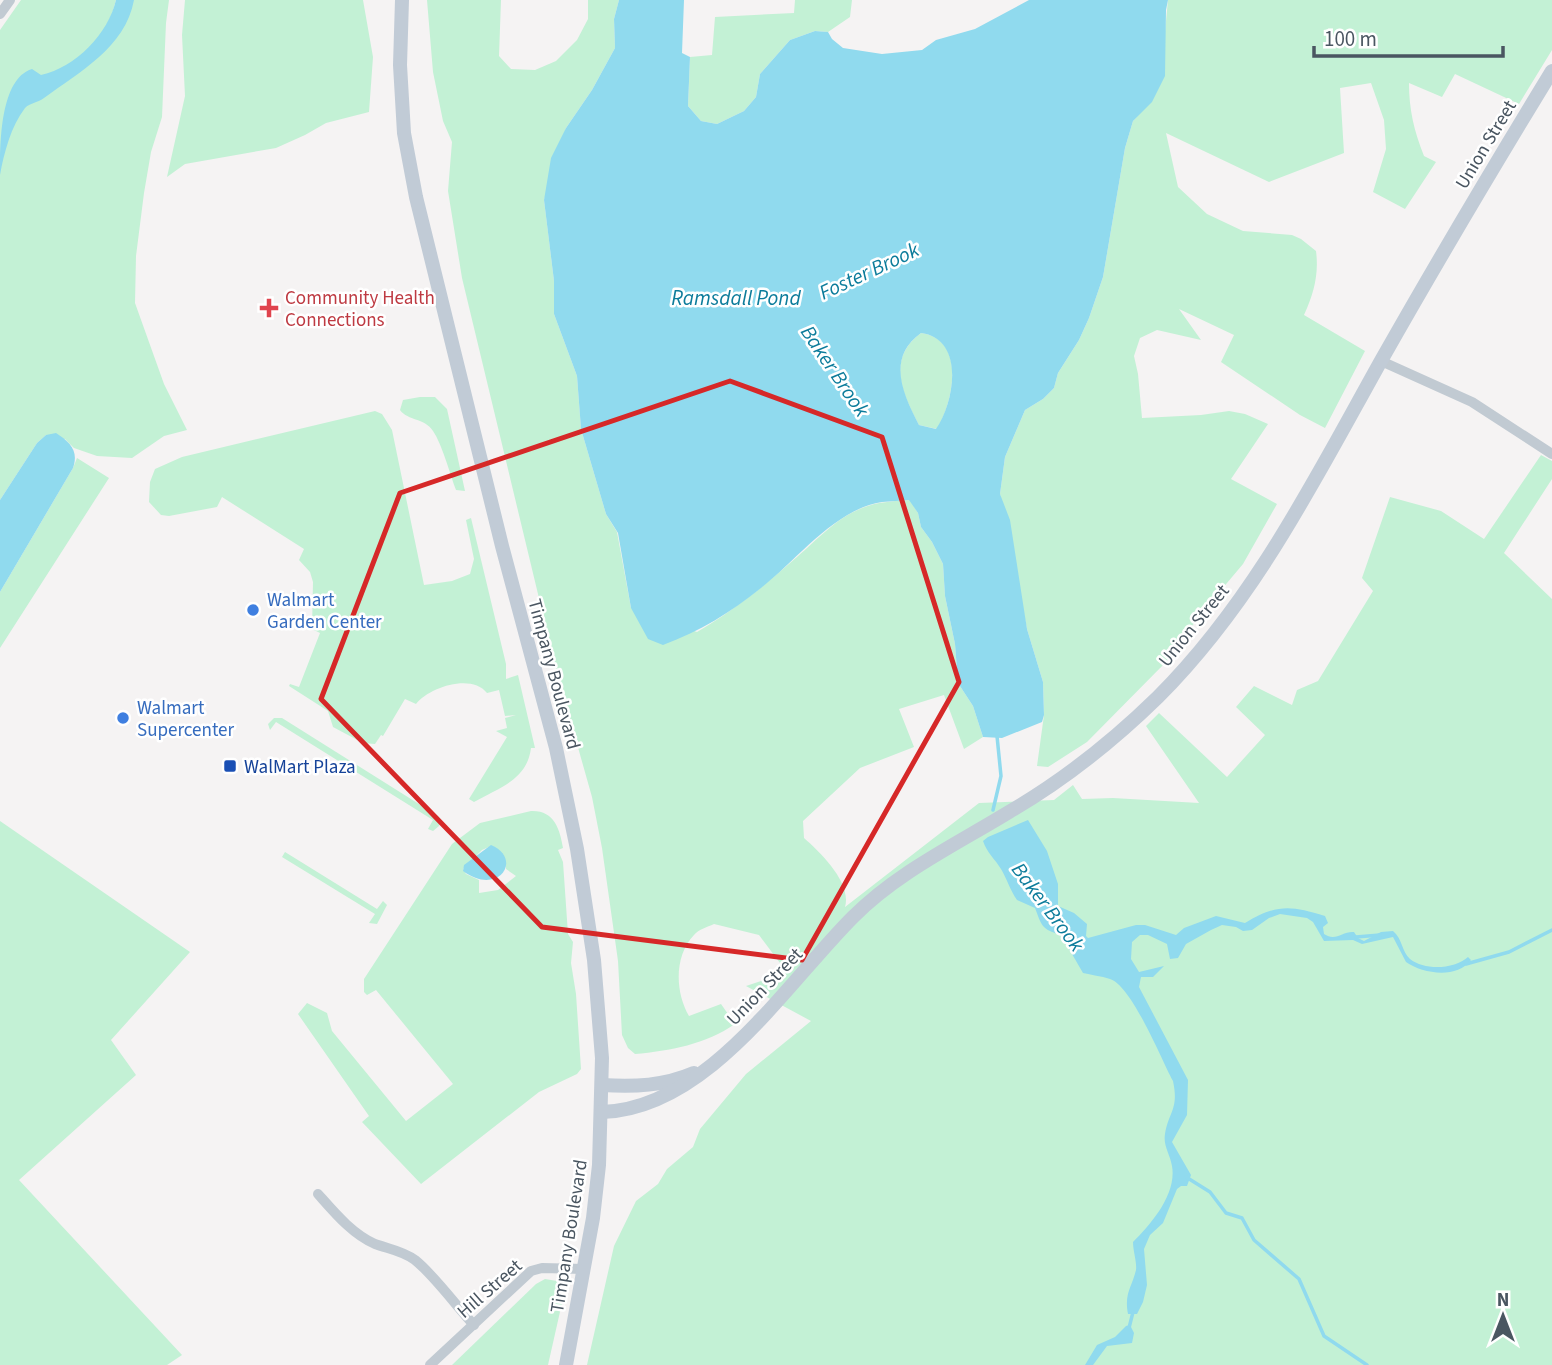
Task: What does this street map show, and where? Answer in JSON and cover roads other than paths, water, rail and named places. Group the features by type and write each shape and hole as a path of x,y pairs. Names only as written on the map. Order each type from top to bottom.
{"street":[{"path":"0,15 10,0"},
{"name":"Timpany Boulevard","path":"402,0 402,128 416,197 502,546 556,748 588,910 600,1024 602,1112 597,1192 566,1365"},
{"name":"Union Street","path":"602,1112 625,1112 670,1095 695,1079 772,1007 854,916 914,868 1047,789 1103,749 1194,659 1269,558 1381,360 1552,71"},
{"path":"1381,360 1472,402 1552,454"},
{"path":"602,1085 631,1087 668,1082 708,1066"},
{"path":"318,1194 358,1233 376,1244 392,1248 415,1260 474,1325"},
{"name":"Hill Street","path":"430,1365 531,1271 542,1268 584,1269"}],"water":[{"path":"116,0 134,0 121,32 99,57 44,98 25,108 12,131 0,175 4,114 13,85 21,75 32,69 41,75 78,57 106,25"},
{"name":"Ramsdall Pond","path":"619,0 684,0 682,53 690,57 688,106 701,121 717,124 744,111 756,97 760,74 790,40 815,31 828,32 843,48 882,54 922,50 936,40 975,29 1029,0 1168,0 1165,76 1152,102 1133,121 1125,148 1103,277 1089,318 1058,373 1054,388 1043,399 1025,410 1005,457 1000,494 1010,520 1027,629 1043,682 1042,722 1002,738 983,737 973,706 958,683 943,564 909,500 882,502 848,514 817,537 775,577 726,613 690,634 663,645 648,639 631,608 618,533 606,514 581,429 577,376 554,314 554,281 544,200 551,158 566,128 592,90 615,48 614,19","holes":["921,333 935,338 945,347 952,373 948,403 936,429 919,425 903,389 901,377 901,365 910,343"]},
{"path":"56,433 74,452 73,468 0,592 0,500 37,443 46,435"},
{"path":"1028,820 1047,851 1058,884 1058,906 1074,913 1087,924 1088,938 1136,925 1145,925 1176,935 1184,928 1216,916 1245,923 1266,912 1293,908 1325,916 1328,923 1323,927 1324,934 1328,936 1336,937 1354,932 1364,941 1381,932 1393,931 1407,956 1416,963 1440,967 1456,964 1468,957 1471,960 1457,970 1430,972 1406,962 1393,937 1362,944 1353,940 1324,941 1313,922 1307,918 1280,914 1252,930 1243,931 1222,925 1186,944 1178,958 1170,959 1167,944 1148,935 1140,935 1132,942 1131,959 1139,972 1164,966 1153,977 1141,977 1139,987 1188,1080 1187,1115 1172,1142 1191,1175 1187,1186 1177,1189 1163,1223 1150,1235 1144,1249 1147,1285 1137,1314 1128,1314 1127,1307 1136,1270 1133,1242 1155,1217 1171,1187 1172,1166 1165,1138 1175,1090 1145,1024 1119,984 1110,979 1083,973 1061,935 1043,926 1035,908 1017,900 987,849 983,841 988,837"},
{"path":"491,845 501,851 505,859 506,866 502,873 487,880 463,871 464,865"},
{"path":"1130,1325 1134,1333 1132,1343 1107,1346 1093,1365 1085,1365 1097,1345 1115,1337"}],"waterway":[{"name":"Baker Brook","path":"993,810 1001,776 997,736"},
{"path":"1466,964 1509,952 1552,930"},
{"path":"1356,937 1380,935"},
{"path":"1186,1177 1210,1192 1226,1213 1242,1218 1254,1240 1299,1279 1324,1336 1367,1365"},
{"name":"Baker Brook","path":"1129,1328 1133,1312"}],"place":[{"name":"Community Health Connections","path":"269,308"},
{"name":"Walmart Garden Center","path":"253,610"},
{"name":"Walmart Supercenter","path":"123,718"},
{"name":"WalMart Plaza","path":"230,766"}],"water label":[{"name":"Foster Brook","path":"869,271"}]}
